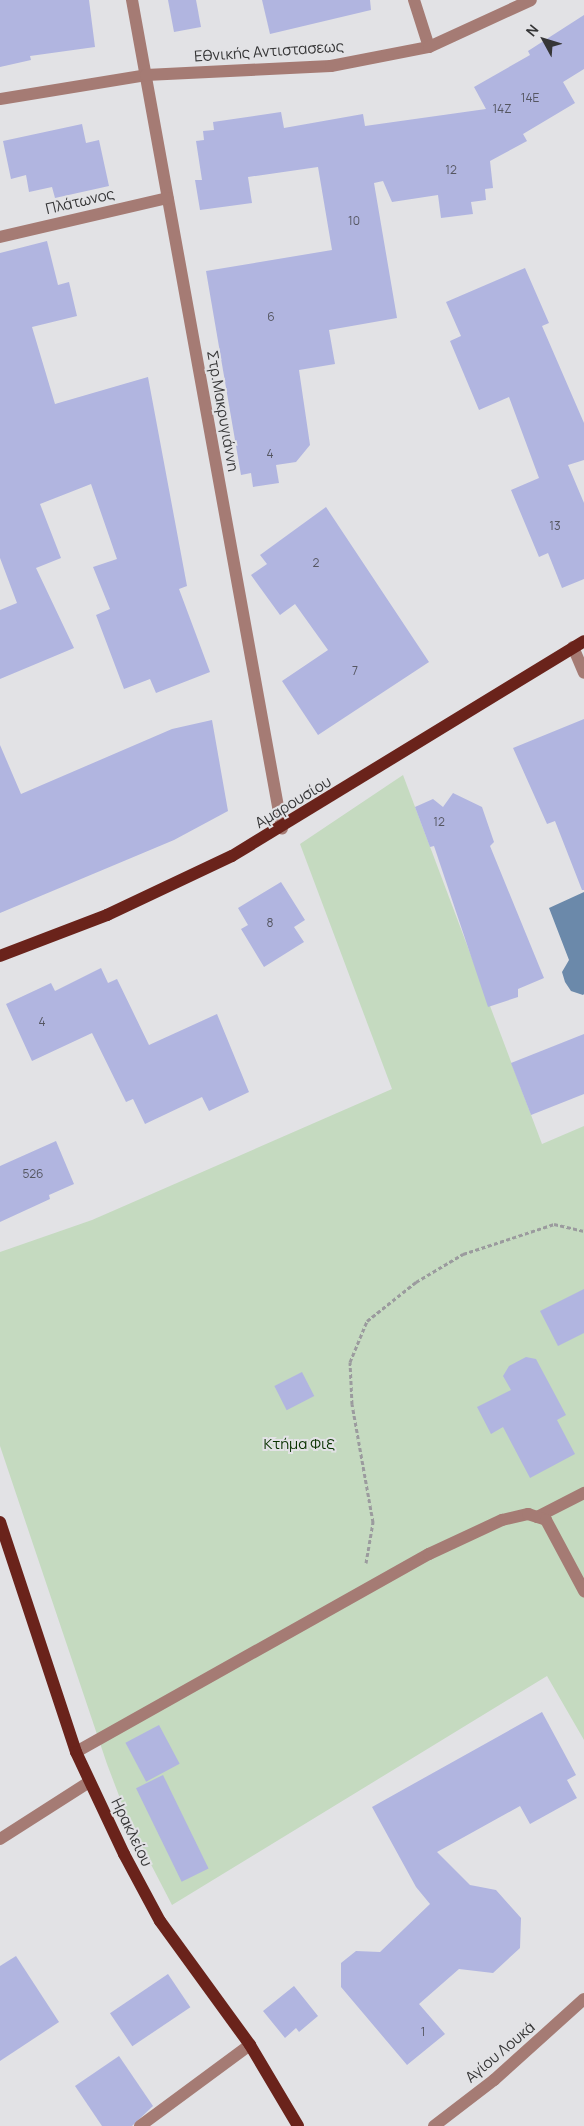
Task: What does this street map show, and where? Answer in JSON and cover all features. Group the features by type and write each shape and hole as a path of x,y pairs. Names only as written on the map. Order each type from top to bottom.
{"main road":[{"name":"Αμαρουσίου","path":"0,956 178,884 282,828 584,641"},
{"name":"Ηρακλείου","path":"0,1522 76,1752 89,1782 160,1922 250,2045 298,2126"}],"street":[{"name":"Στρ.Μακρυγιάννη","path":"132,0 282,828"},
{"path":"414,0 429,47"},
{"name":"Εθνικής Αντιστασεως","path":"0,99 146,74 331,66 429,47 531,0"},
{"name":"Πλάτωνος","path":"0,237 168,198"},
{"path":"573,647 584,673"},
{"path":"537,1517 584,1493"},
{"path":"76,1752 471,1532 528,1514 546,1520 584,1591"},
{"path":"0,1840 89,1782"},
{"name":"Αγίου Λουκά","path":"434,2126 494,2080 584,1999"},
{"path":"140,2126 250,2045"}],"path":[{"path":"362,1592 372,1522 352,1404 350,1362 367,1321 416,1282 463,1254 554,1224 584,1231"}],"green space":[{"name":"Κτήμα Φιξ","path":"403,775 542,1144 584,1126 584,1740 547,1676 172,1905 129,1822 107,1764 0,1446 0,1252 92,1220 392,1089 300,844"}],"water":[{"path":"584,892 583,995 571,991 565,982 562,972 569,960 549,908"}],"building":[{"path":"0,0 89,0 95,47 30,56 31,60 0,67"},
{"path":"168,0 196,0 201,27 174,32"},
{"path":"262,0 370,0 371,10 270,34"},
{"path":"584,15 584,69 563,82 575,103 523,134 527,141 490,161 493,188 485,189 486,200 471,202 473,214 441,218 438,195 392,202 383,181 374,183 397,318 329,330 335,364 299,370 310,445 296,462 276,465 279,483 253,487 251,473 241,475 206,271 332,250 318,167 248,177 252,203 200,210 195,180 202,180 196,141 204,140 203,131 214,130 213,122 281,112 284,128 363,114 365,126 486,109 474,87 530,55 528,51"},
{"path":"82,124 86,143 99,140 109,186 55,198 52,187 29,192 26,175 11,179 3,141"},
{"path":"47,241 58,285 69,282 77,316 32,327 55,404 148,377 187,586 179,589 210,672 156,693 150,679 124,689 96,615 110,609 93,567 117,559 91,484 40,504 61,558 36,568 74,648 0,679 0,610 17,603 0,558 0,253"},
{"path":"525,268 549,323 542,326 584,423 584,460 568,465 584,503 584,579 562,588 548,553 539,557 511,490 539,478 509,397 479,410 450,341 461,336 446,302"},
{"path":"326,507 429,662 318,735 282,681 328,650 295,604 280,615 251,575 267,564 260,555"},
{"path":"584,719 584,890 582,890 555,821 547,824 513,748"},
{"path":"212,720 228,811 174,840 0,913 0,745 21,794 172,729"},
{"path":"453,793 482,807 494,842 490,846 544,978 518,989 518,997 488,1007 434,846 430,847 415,807 433,799 443,807"},
{"path":"281,882 305,920 294,927 304,942 264,967 241,929 248,925 238,908"},
{"path":"101,968 108,983 117,979 149,1045 217,1014 249,1092 209,1111 202,1097 145,1124 133,1099 126,1102 92,1033 32,1061 6,1004 51,983 55,991"},
{"path":"584,1034 584,1094 531,1115 511,1063"},
{"path":"56,1141 74,1184 49,1195 50,1199 0,1222 0,1166"},
{"path":"584,1289 584,1333 558,1346 540,1311"},
{"path":"526,1357 536,1359 566,1415 557,1420 575,1454 530,1478 503,1427 491,1434 477,1407 511,1390 503,1376 509,1366"},
{"path":"302,1372 314,1396 287,1410 274,1386"},
{"path":"542,1712 576,1775 567,1780 577,1798 530,1824 520,1806 437,1852 470,1885 496,1890 521,1918 520,1948 493,1973 459,1969 419,2004 445,2034 407,2065 341,1987 341,1963 356,1951 380,1952 430,1904 416,1887 372,1807"},
{"path":"159,1725 180,1764 146,1782 125,1743"},
{"path":"163,1775 209,1868 182,1882 136,1788"},
{"path":"16,1956 59,2022 0,2061 0,1966"},
{"path":"168,1974 190,2007 132,2046 110,2013"},
{"path":"294,1986 318,2016 299,2032 296,2028 285,2038 263,2011"},
{"path":"119,2056 153,2106 132,2126 102,2126 75,2086"}]}
